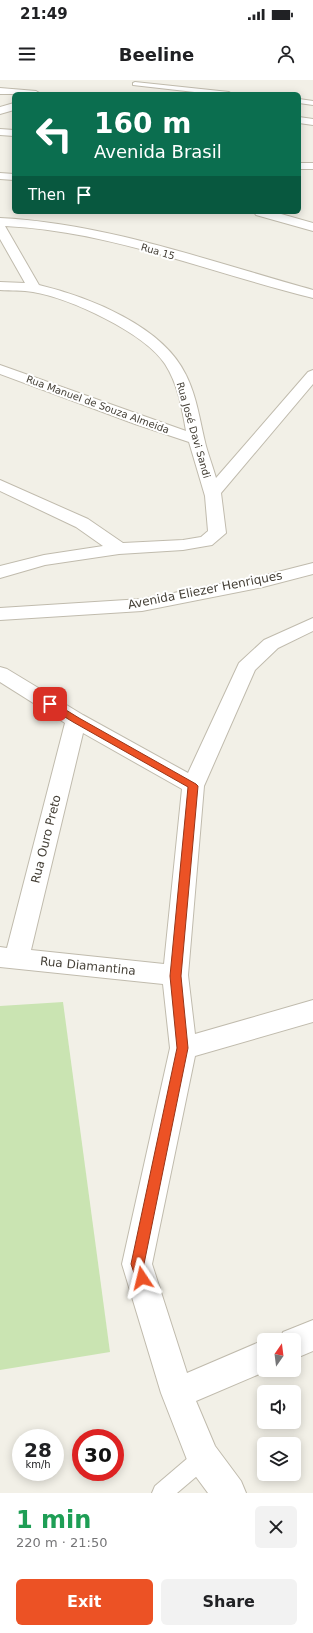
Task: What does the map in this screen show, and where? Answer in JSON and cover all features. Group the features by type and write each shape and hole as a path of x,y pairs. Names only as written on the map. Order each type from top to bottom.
{"street":[{"path":"0,91 12,92"},
{"path":"0,111 12,107"},
{"path":"301,120 313,122"},
{"path":"0,132 12,134"},
{"path":"301,166 313,166"},
{"path":"0,176 12,177"},
{"path":"267,214 313,227"},
{"name":"Rua 15","path":"0,222 53,226 127,242 313,294"},
{"path":"0,228 34,288"},
{"name":"Rua José Davi Sandi","path":"0,286 34,288 60,295 90,307 131,328 153,343 165,354 185,389 196,439 213,492 217,533 206,541 183,545 119,548"},
{"name":"Rua Manuel de Souza Almeida","path":"0,369 141,421 196,439"},
{"path":"213,492 313,375"},
{"path":"0,485 82,523 119,548"},
{"path":"0,572 44,560 119,548"},
{"name":"Avenida Eliezer Henriques","path":"0,614 142,605 263,581 313,568"},
{"path":"228,1493 203,1458 177,1393 137,1264 182,1048 175,976 193,786 246,667 271,644 313,624"},
{"path":"0,673 76,720 193,786"},
{"name":"Rua Ouro Preto","path":"8,958 76,720"},
{"name":"Rua Diamantina","path":"8,958 175,976"},
{"path":"182,1048 313,1011"},
{"path":"301,1340 313,1334"},
{"path":"177,1393 257,1359"}],"lane":[{"path":"135,84 210,92"},
{"path":"301,101 313,103"},
{"path":"162,1493 203,1458"}],"green space":[{"path":"63,1002 110,1352 0,1370 0,1006"}],"route":[{"path":"50,704 193,786 175,976 182,1048 137,1264 142,1278"}]}
